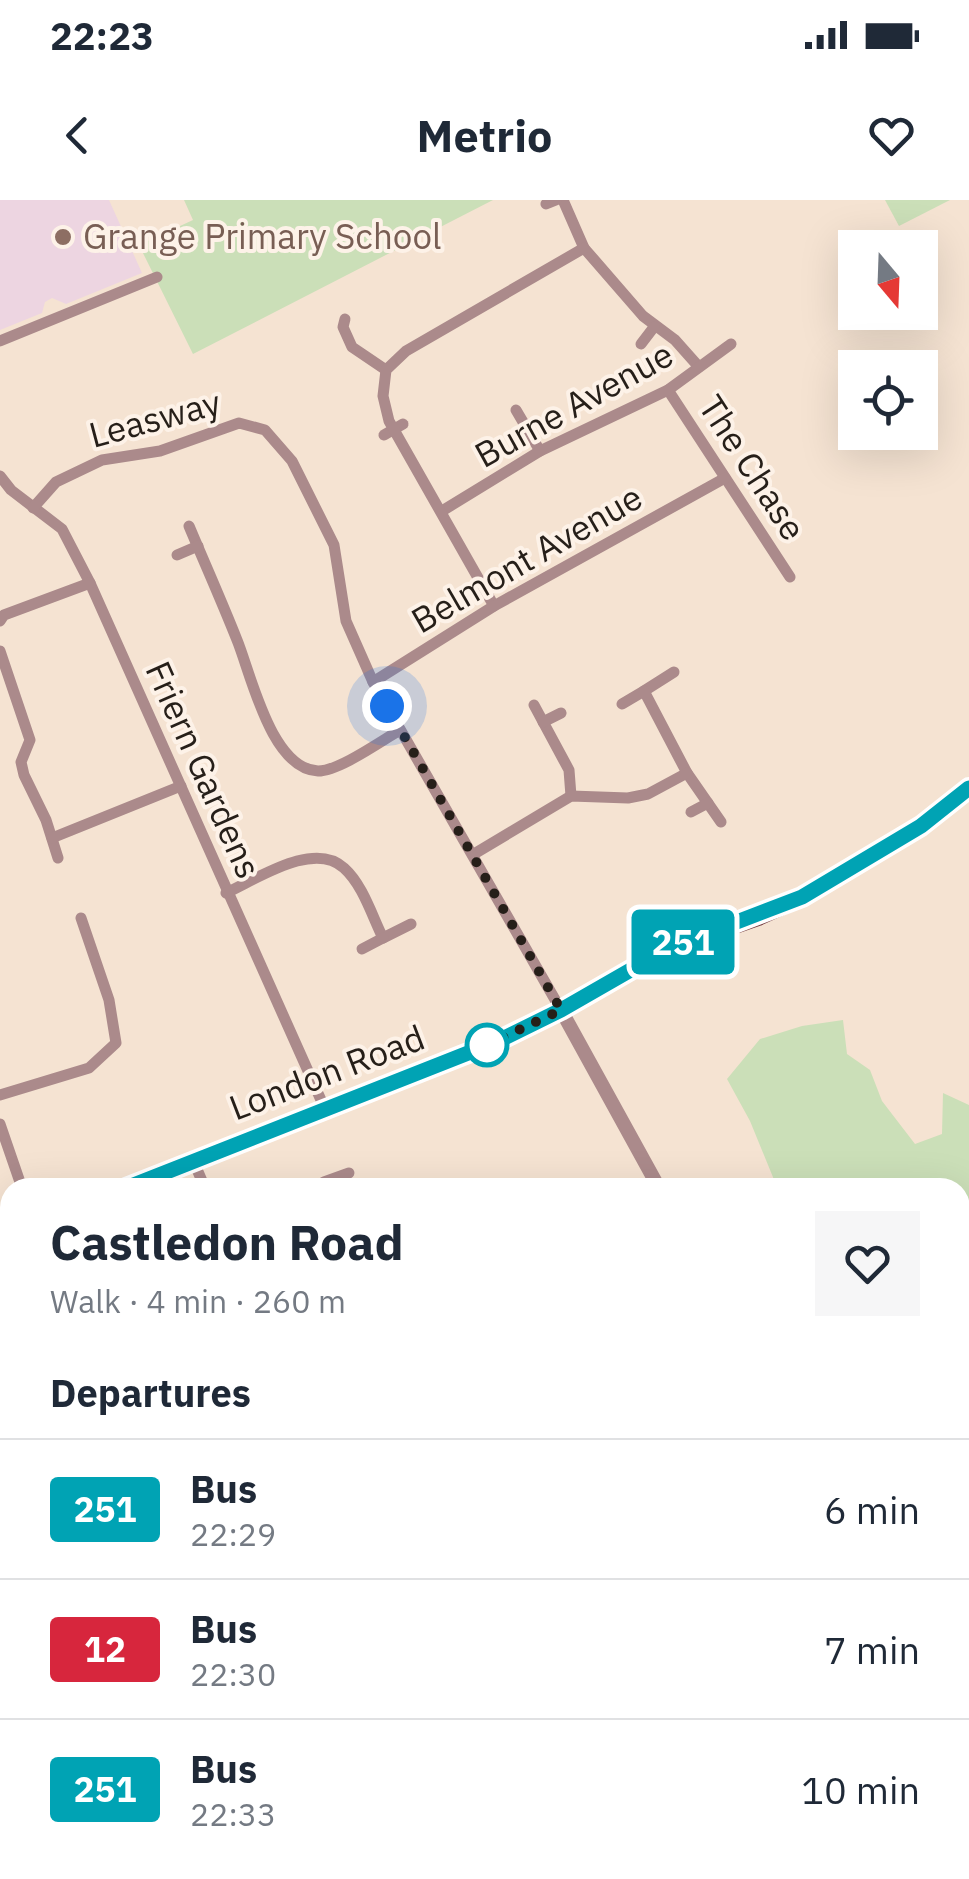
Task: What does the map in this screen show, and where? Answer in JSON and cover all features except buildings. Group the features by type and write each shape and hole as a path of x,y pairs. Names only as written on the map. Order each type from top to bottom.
{"main road":[{"name":"London Road","path":"150,1178 496,1042 669,948 802,897 921,826 969,788"}],"street":[{"path":"555,201 584,248 654,327 676,340 699,366"},
{"path":"494,606 394,430 382,396 386,370 432,334 584,248"},
{"path":"0,341 157,277"},
{"path":"345,319 343,327 352,347 386,370"},
{"path":"641,344 654,327"},
{"name":"Burne Avenue","path":"442,511 540,452 668,390 731,344"},
{"name":"The Chase","path":"668,390 790,577"},
{"path":"516,410 540,452"},
{"name":"Leasway","path":"34,508 56,482 102,460 160,451 239,423 265,430 292,461 334,544 346,621 373,682"},
{"name":"Friern Gardens","path":"0,476 62,529 90,583 325,1109"},
{"name":"Belmont Avenue","path":"373,682 494,606 725,478"},
{"path":"189,526 240,646 256,696 284,751 300,766 316,771 331,769 400,730"},
{"path":"177,554 198,546"},
{"path":"0,621 4,614 90,583"},
{"path":"0,651 30,740 21,762 24,775 58,858"},
{"path":"622,704 674,672"},
{"path":"373,682 654,1178"},
{"path":"644,691 687,772 721,822"},
{"path":"534,705 569,770 571,796"},
{"path":"543,722 561,713"},
{"path":"474,854 571,796 628,798 648,794 687,772"},
{"path":"52,838 181,786"},
{"path":"691,812 708,803"},
{"path":"226,892 302,860 322,858 341,865 354,878 384,938"},
{"path":"0,1095 89,1068 116,1043 109,1000 82,918"},
{"path":"362,948 411,924"},
{"path":"0,1124 19,1178"},
{"path":"193,1160 201,1178"}],"shaded area":[{"name":"Grange Primary School","path":"0,200 109,200 142,273 66,304 52,298 45,302 42,313 0,330"}],"green space":[{"path":"184,200 493,200 193,354 139,245 193,220"},
{"path":"885,200 950,200 899,226"},
{"path":"843,1020 847,1054 870,1070 882,1101 915,1144 942,1134 943,1093 969,1105 969,1178 773,1178 750,1121 727,1079 760,1039 802,1026"}],"bus line":[{"name":"251","path":"150,1178 496,1042 669,948 802,897 921,826 969,788"}],"place":[{"name":"Grange Primary School","path":"63,237"}],"route":[{"path":"387,706 561,1010 487,1045"}]}
